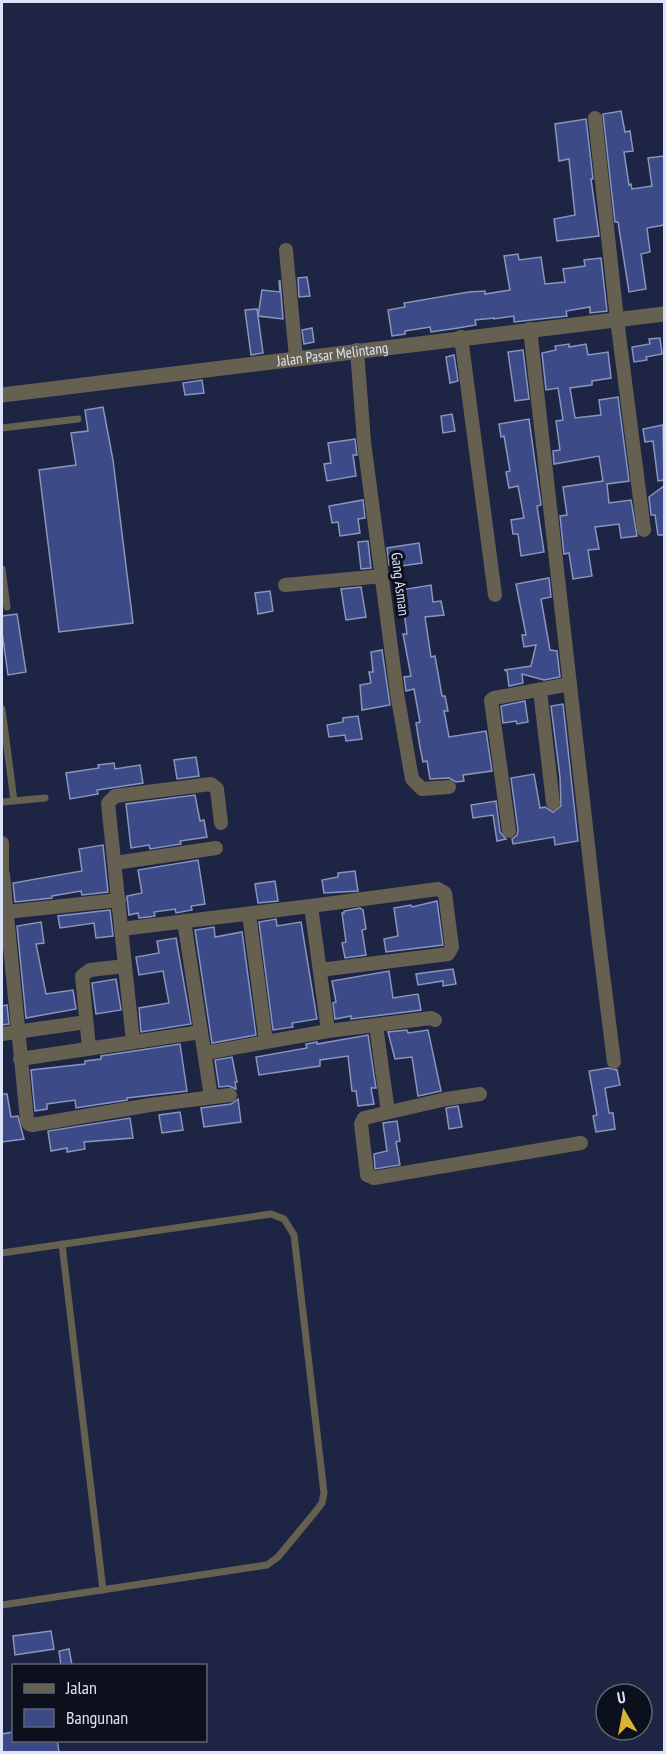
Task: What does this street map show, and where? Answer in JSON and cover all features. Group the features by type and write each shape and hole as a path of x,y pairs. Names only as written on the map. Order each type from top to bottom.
{"street":[{"path":"595,118 617,319 644,530"},
{"path":"286,250 296,358"},
{"name":"Jalan Pasar Melintang","path":"2,395 664,314"},
{"path":"530,329 614,1062"},
{"path":"461,338 495,595"},
{"name":"Gang Asman","path":"357,350 364,442 412,779 420,789 449,787"},
{"path":"285,585 383,576"},
{"path":"509,831 491,702 494,698 570,684"},
{"path":"540,690 553,803"},
{"path":"133,1041 108,803 115,796 212,784 217,789 220,822"},
{"path":"2,843 2,875 20,1059 27,1120 30,1125 230,1095"},
{"path":"115,863 216,848"},
{"path":"121,928 438,889 445,893 452,947 448,954 320,970"},
{"path":"6,912 119,900"},
{"path":"311,906 328,1031"},
{"path":"249,914 266,1042"},
{"path":"184,921 211,1097"},
{"path":"89,1048 82,976 90,970 125,966"},
{"path":"205,1053 328,1031 431,1018 435,1020"},
{"path":"2,1034 86,1022"},
{"path":"376,1026 388,1113"},
{"path":"20,1059 201,1032"},
{"path":"480,1094 446,1099 366,1117 362,1121 367,1175 370,1178 581,1143"}],"lane":[{"path":"2,428 78,419"},
{"path":"2,569 7,607"},
{"path":"2,709 14,801"},
{"path":"2,802 45,798"},
{"path":"2,1253 271,1214 284,1220 294,1234 324,1493 322,1503 316,1511 278,1557 267,1565 2,1605"},
{"path":"62,1244 103,1590"}],"building":[{"path":"621,111 625,132 630,131 633,151 624,152 629,185 631,184 632,189 652,186 648,158 664,156 664,225 647,228 650,252 641,254 646,289 629,292 618,222 615,222 603,114"},
{"path":"586,119 599,236 557,241 554,219 575,215 569,159 559,161 555,124"},
{"path":"518,254 519,260 541,257 545,284 565,282 563,269 585,266 584,260 601,258 607,311 590,313 590,307 566,311 567,316 514,322 514,316 475,320 476,325 431,332 430,327 405,331 405,334 392,336 388,310 405,307 404,303 469,292 485,291 485,294 510,290 504,256"},
{"path":"307,277 310,296 299,297 298,278"},
{"path":"279,281 283,319 258,316 262,290 280,292"},
{"path":"257,309 263,353 251,355 245,310"},
{"path":"312,328 314,342 304,344 302,330"},
{"path":"660,338 662,354 634,362 632,347 650,344 649,339"},
{"path":"569,344 569,347 586,344 588,355 608,352 611,378 592,381 592,385 570,388 575,418 601,415 599,400 618,397 629,481 607,484 609,503 631,500 637,536 621,538 619,524 595,527 599,549 588,550 592,576 573,579 569,553 564,554 560,516 567,515 563,487 603,481 599,456 554,464 553,451 560,450 556,421 563,420 558,388 546,390 542,353 556,350 555,346"},
{"path":"523,350 529,399 515,401 508,352"},
{"path":"454,355 458,381 450,383 446,357"},
{"path":"202,380 204,393 185,395 183,383"},
{"path":"103,407 113,460 133,623 59,632 39,470 76,465 71,433 88,431 85,410"},
{"path":"452,414 455,431 443,433 441,416"},
{"path":"529,419 541,505 537,506 544,552 521,556 518,534 513,534 511,520 524,518 518,486 509,488 506,472 510,471 504,436 501,437 499,424"},
{"path":"663,425 664,480 658,481 653,441 645,442 643,429"},
{"path":"355,439 357,455 353,455 356,476 327,481 324,464 331,463 328,443"},
{"path":"664,486 664,535 658,535 655,515 651,515 649,497"},
{"path":"363,500 365,518 358,519 360,533 340,536 338,522 332,523 329,506"},
{"path":"368,541 371,568 361,569 358,542"},
{"path":"419,543 422,563 394,567 389,565 387,548"},
{"path":"549,578 551,597 541,599 550,650 557,651 560,677 544,680 522,674 523,683 509,686 507,671 504,670 531,666 536,645 524,647 522,635 526,635 516,584"},
{"path":"431,585 433,602 441,601 444,615 425,617 431,657 435,656 442,696 445,696 448,711 444,711 449,737 486,731 492,771 463,775 464,781 456,782 449,778 430,779 427,761 423,762 420,747 416,723 420,722 414,689 406,691 404,677 411,676 403,634 407,634 401,590"},
{"path":"361,587 366,617 346,620 341,589"},
{"path":"270,591 273,611 258,614 255,593"},
{"path":"17,614 26,672 8,675 2,616"},
{"path":"382,650 390,705 362,710 360,685 371,683 369,672 373,672 371,652"},
{"path":"525,701 528,722 503,723 501,706"},
{"path":"563,704 578,841 555,845 554,837 513,844 512,839 517,835 518,830 511,778 534,774 540,808 545,807 553,812 561,806 560,777 551,706"},
{"path":"358,716 362,739 346,741 345,735 329,737 327,725 343,722 343,718"},
{"path":"196,757 199,776 177,779 174,760"},
{"path":"114,763 115,769 140,765 143,783 97,790 98,794 70,799 66,773 99,768 98,765"},
{"path":"195,795 200,821 204,820 207,837 150,849 149,845 131,848 126,804"},
{"path":"496,801 500,832 506,839 497,841 493,815 473,818 471,805"},
{"path":"103,845 108,892 82,895 81,891 52,896 52,898 15,902 13,883 82,871 79,849"},
{"path":"198,860 205,904 191,906 192,910 176,913 175,909 154,912 155,916 148,917 139,918 138,913 129,915 127,896 142,893 138,870"},
{"path":"355,871 358,891 324,893 322,880 338,877 338,873"},
{"path":"275,881 278,901 258,903 255,884"},
{"path":"437,901 443,945 386,952 384,939 398,936 394,908 411,905 412,907"},
{"path":"360,908 363,910 366,929 362,930 366,955 345,958 342,943 346,942 342,913"},
{"path":"110,910 113,936 96,938 94,923 60,928 58,916"},
{"path":"276,919 277,926 301,922 317,1019 292,1023 293,1027 273,1030 259,922"},
{"path":"41,922 44,943 36,944 46,994 73,990 76,1009 26,1018 17,926"},
{"path":"214,927 215,937 242,932 256,1035 212,1043 195,930"},
{"path":"176,938 191,1024 141,1032 139,1008 169,1003 163,971 139,975 136,957 159,953 157,941"},
{"path":"453,969 456,984 443,986 443,981 418,985 416,974"},
{"path":"389,971 393,998 418,994 421,1010 335,1019 333,1003 336,1002 332,981"},
{"path":"116,979 121,1010 96,1014 92,983"},
{"path":"7,1005 9,1024 2,1025 2,1006"},
{"path":"407,1030 408,1033 428,1030 441,1091 418,1096 412,1057 395,1059 388,1032"},
{"path":"368,1035 376,1088 371,1088 374,1104 358,1106 356,1091 352,1091 348,1056 320,1060 320,1066 259,1075 256,1057 307,1048 306,1044"},
{"path":"180,1044 187,1091 127,1098 127,1100 76,1108 75,1100 47,1104 47,1109 35,1111 31,1070 85,1064 85,1061 101,1059 101,1056"},
{"path":"232,1057 237,1082 235,1082 236,1089 229,1086 219,1087 215,1060"},
{"path":"608,1068 617,1070 620,1085 605,1088 609,1113 613,1113 615,1129 596,1132 593,1116 597,1115 589,1071"},
{"path":"2,1094 7,1094 11,1117 18,1116 24,1139 2,1142"},
{"path":"238,1099 241,1122 204,1127 201,1108 231,1104"},
{"path":"458,1106 462,1127 449,1129 446,1108"},
{"path":"180,1112 183,1130 162,1133 159,1115"},
{"path":"130,1118 133,1138 84,1142 85,1149 67,1152 67,1148 51,1151 48,1131"},
{"path":"397,1121 400,1141 396,1142 400,1165 375,1169 374,1154 387,1151 383,1123"},
{"path":"51,1631 54,1649 15,1655 13,1636"},
{"path":"69,1649 72,1664 61,1664 59,1651"},
{"path":"12,1732 12,1742 57,1742 59,1752 2,1752 2,1734"}]}
